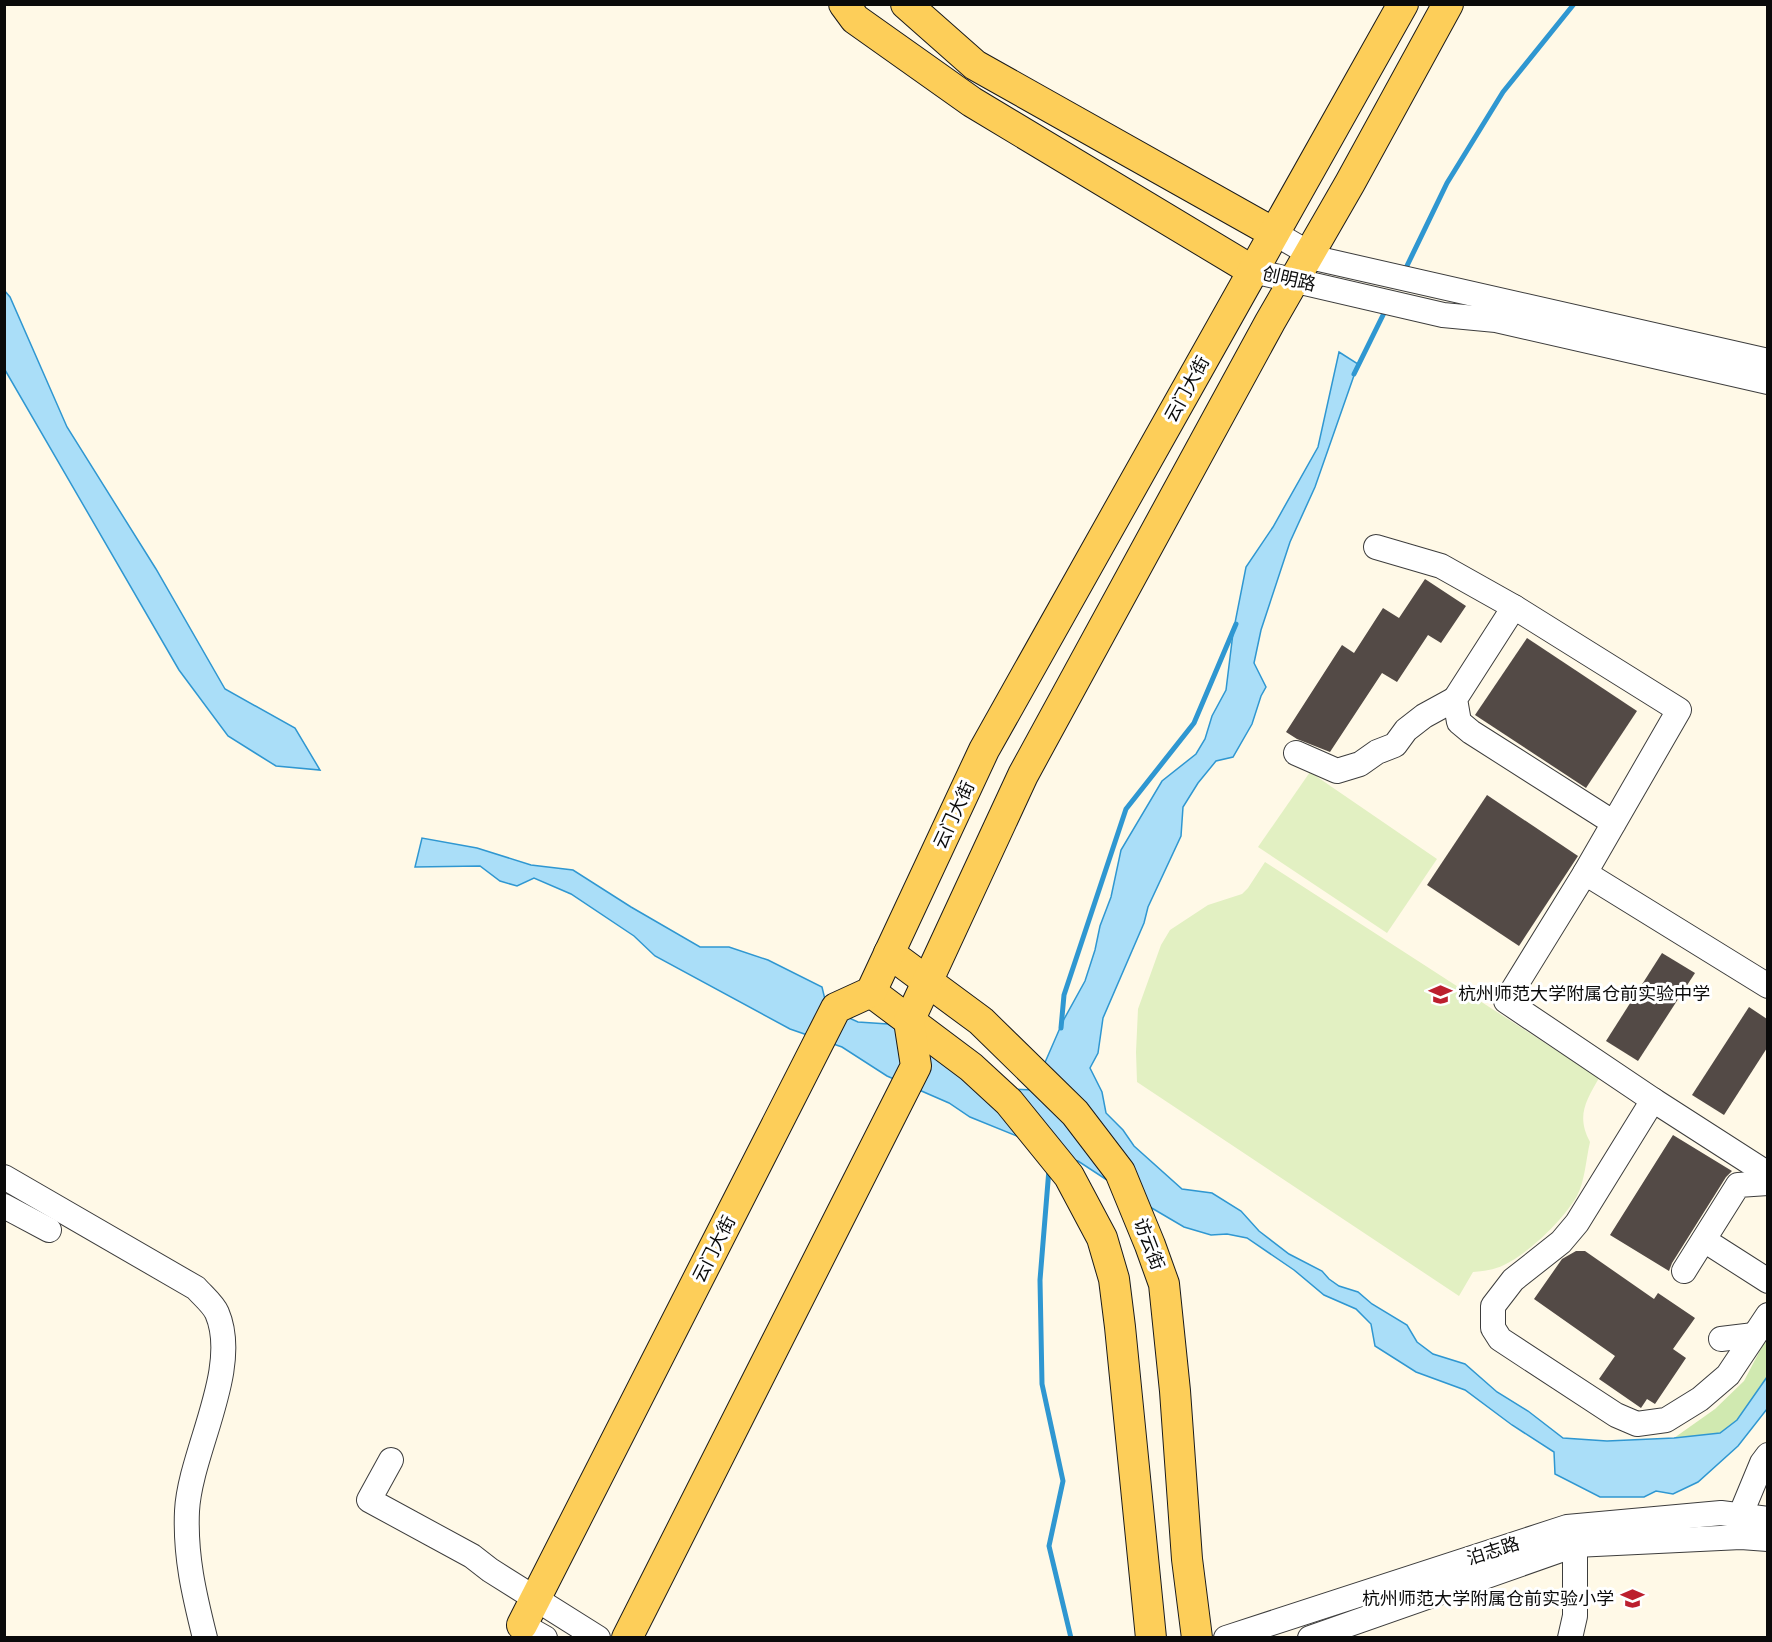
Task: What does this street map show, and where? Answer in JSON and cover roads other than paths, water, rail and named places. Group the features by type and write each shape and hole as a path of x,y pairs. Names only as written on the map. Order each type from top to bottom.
{"main road":[{"name":"创明路","path":"844,4 855,19 972,102 1253,271"},
{"name":"创明路","path":"906,4 975,65 1274,233"},
{"name":"云门大街","path":"534,1631 536,1598 836,1008 871,992 984,750 1403,4"},
{"path":"627,1638 916,1066 909,1021 1028,764 1448,4"},
{"name":"访云街","path":"889,953 989,1029 1076,1113 1120,1172 1164,1284 1197,1638"},
{"path":"871,992 971,1067 1009,1102 1069,1176 1102,1238 1114,1279 1152,1638"}],"street":[{"name":"创明路","path":"1274,233 1319,259 1352,268 1767,361"},
{"name":"创明路","path":"1253,271 1431,312 1496,320 1767,382"},
{"path":"1376,547 1441,566 1514,608 1679,710 1585,873 1506,1001 1767,1174"},
{"path":"1296,753 1337,771 1360,764 1377,752 1395,745 1406,730 1424,716 1455,699 1514,608"},
{"path":"1455,699 1459,722 1614,823"},
{"path":"1585,873 1767,986"},
{"path":"1653,1100 1577,1223 1554,1248 1514,1280 1493,1305 1493,1328 1500,1339 1616,1415 1637,1424 1666,1420 1700,1399 1728,1376 1761,1325"},
{"path":"4,1177 196,1288 216,1312 223,1339 222,1370 192,1478 187,1509 191,1580 205,1638"},
{"path":"1684,1271 1738,1185 1767,1183"},
{"path":"4,1206 49,1230"},
{"path":"1704,1240 1767,1281"},
{"path":"1721,1339 1761,1325"},
{"path":"1740,1515 1767,1455"},
{"path":"391,1460 369,1500 472,1556 490,1570 598,1638"},
{"name":"泊志路","path":"1226,1638 1567,1527 1721,1513 1767,1520"},
{"name":"泊志路","path":"1310,1638 1575,1545 1741,1536 1767,1539"},
{"path":"1570,1638 1575,1616 1575,1545"}],"water":[{"path":"4,290 10,297 67,427 156,569 225,689 295,728 320,770 276,766 228,736 179,670 5,370"},
{"path":"1339,352 1358,364 1315,487 1290,542 1261,630 1254,663 1266,687 1252,724 1233,757 1216,761 1198,783 1183,807 1181,836 1148,907 1144,923 1103,1018 1098,1053 1090,1068 1102,1092 1106,1113 1123,1130 1134,1146 1182,1189 1212,1193 1241,1211 1259,1231 1289,1254 1322,1271 1339,1286 1358,1292 1372,1304 1407,1325 1417,1342 1433,1354 1465,1364 1497,1392 1528,1411 1563,1438 1607,1441 1720,1433 1737,1420 1767,1377 1767,1409 1738,1446 1698,1482 1673,1494 1656,1491 1644,1497 1600,1497 1555,1474 1554,1452 1512,1425 1465,1390 1416,1372 1375,1346 1371,1324 1356,1309 1324,1295 1294,1270 1247,1238 1227,1234 1211,1235 1184,1227 1078,1161 1048,1154 1024,1139 970,1117 949,1103 887,1076 842,1047 790,1029 655,956 634,936 571,894 534,878 517,886 500,881 480,866 415,867 422,838 477,848 531,865 573,870 700,947 729,947 768,960 822,987 827,1008 858,1022 888,1024 955,1067 1013,1089 1033,1090 1063,1021 1085,981 1100,926 1111,897 1121,850 1162,781 1196,754 1226,690 1233,633 1246,567 1273,527 1318,447"}],"waterway":[{"path":"1404,272 1447,183 1503,92 1574,4"},
{"path":"1354,374 1387,307"},
{"path":"1061,1028 1064,995 1126,809 1194,723 1236,624"},
{"path":"1049,1169 1040,1280 1042,1384 1063,1481 1049,1546 1071,1638"}],"place":[{"name":"杭州师范大学附属仓前实验中学","path":"1440,994"},
{"name":"杭州师范大学附属仓前实验小学","path":"1632,1599"}]}
